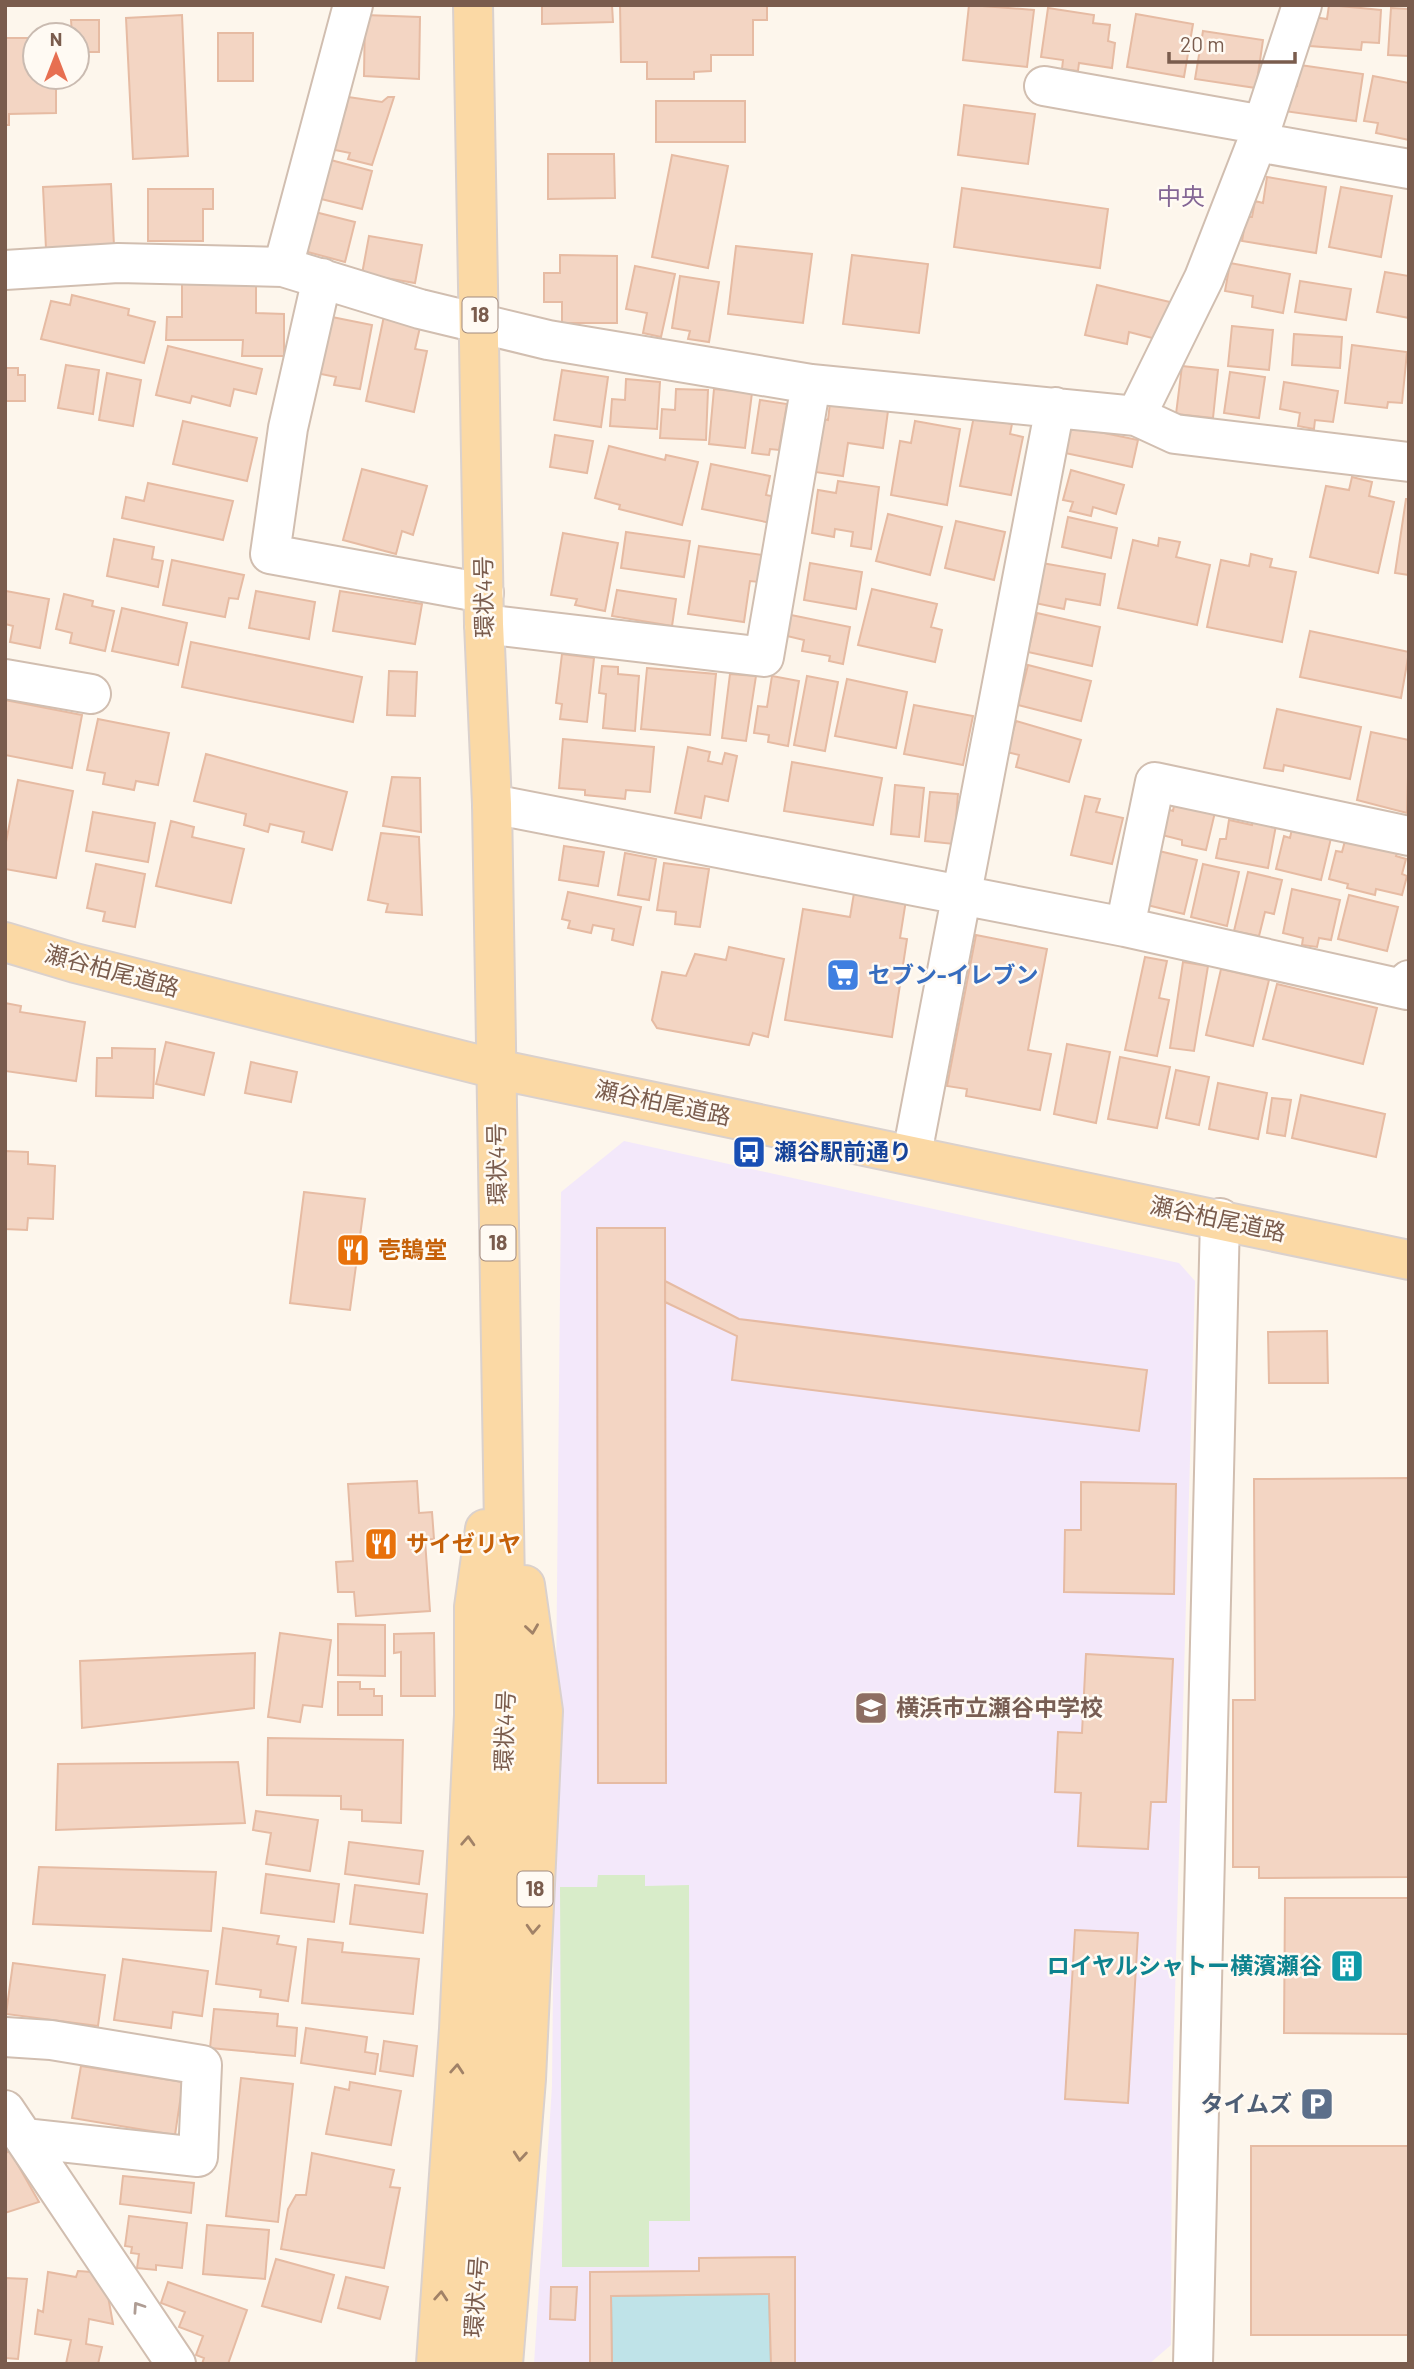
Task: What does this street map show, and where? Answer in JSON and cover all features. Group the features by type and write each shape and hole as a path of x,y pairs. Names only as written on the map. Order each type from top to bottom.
{"main road":[{"name":"環状4号","path":"472,2364 492,2045 507,1708 492,804 484,608 473,5"},
{"name":"瀬谷柏尾道路","path":"5,942 75,963 496,1069 1220,1218 1409,1260"},
{"name":"18","path":"436,2364 460,2015 474,1714 474,1607 501,1416"},
{"name":"18","path":"501,1416 543,1711 526,2079 503,2364"}],"street":[{"path":"283,267 353,5"},
{"path":"1136,416 1204,278 1260,133 1303,5"},
{"path":"1044,86 1409,169"},
{"path":"5,270 118,263 283,267 480,324 548,340 811,384 1136,416 1175,434 1409,462"},
{"path":"322,278 288,428 270,554 484,608 764,657 811,384"},
{"path":"912,1154 1055,407"},
{"path":"5,679 91,694"},
{"path":"1125,927 1155,782 1409,836"},
{"path":"492,804 1125,927 1407,989 1409,979"},
{"path":"1193,2364 1220,1218"},
{"path":"5,2037 51,2040 202,2065 198,2157 14,2124"},
{"path":"14,2124 176,2364"}],"shaded area":[{"name":"横浜市立瀬谷中学校","path":"624,1141 1179,1263 1195,1281 1172,2102 1171,2345 1149,2364 534,2364 552,2086 561,1192"}],"green space":[{"path":"598,1875 645,1875 645,1886 689,1885 690,2221 649,2221 649,2267 562,2267 560,1887 597,1887"}],"water":[{"path":"769,2294 771,2364 612,2364 611,2296"}],"building":[{"path":"542,5 612,5 613,22 542,24"},
{"path":"620,5 767,5 767,20 753,20 753,55 711,55 711,71 694,72 694,79 647,79 647,62 621,62"},
{"path":"969,5 1034,10 1027,67 963,60"},
{"path":"1329,5 1381,10 1379,43 1362,42 1361,50 1310,46 1313,17 1327,19"},
{"path":"1048,8 1094,15 1093,23 1110,25 1108,41 1115,43 1112,68 1079,63 1078,71 1062,69 1063,60 1041,57"},
{"path":"1391,8 1409,9 1409,56 1388,55"},
{"path":"1136,14 1193,24 1184,77 1127,67"},
{"path":"182,15 188,156 133,159 126,18"},
{"path":"365,15 420,17 419,79 364,76"},
{"path":"99,20 99,52 91,52 91,21 71,21"},
{"path":"1203,31 1263,40 1256,88 1195,79"},
{"path":"218,33 253,33 253,81 218,81"},
{"path":"5,38 21,38 21,91 56,91 56,113 9,114 9,125 5,125"},
{"path":"1300,65 1363,74 1356,121 1284,111 1287,84 1297,86"},
{"path":"1373,76 1409,83 1409,140 1376,133 1378,123 1364,121"},
{"path":"348,97 382,102 388,97 394,97 372,165 348,159 350,153 330,149 341,107 346,109"},
{"path":"656,101 745,101 745,142 656,142"},
{"path":"964,105 1035,114 1028,164 958,155"},
{"path":"548,154 614,154 615,198 548,199"},
{"path":"672,155 728,166 708,268 652,257"},
{"path":"327,159 372,171 362,209 317,198"},
{"path":"1267,177 1326,187 1316,253 1242,241 1246,217 1252,217 1255,201 1263,203"},
{"path":"111,184 114,246 46,249 43,187"},
{"path":"1341,187 1392,196 1381,257 1329,247"},
{"path":"962,188 1108,209 1100,268 954,247"},
{"path":"148,189 213,189 213,209 203,209 203,241 148,241"},
{"path":"315,212 355,222 345,262 304,251"},
{"path":"369,236 422,245 415,283 362,274"},
{"path":"736,246 812,254 803,323 728,314"},
{"path":"560,255 617,256 617,323 562,323 562,302 544,302 544,273 560,273"},
{"path":"852,255 928,264 919,333 843,324"},
{"path":"1230,263 1290,274 1283,313 1252,307 1253,296 1225,291"},
{"path":"635,266 675,274 661,337 643,333 647,313 626,309"},
{"path":"1385,272 1409,276 1409,318 1377,312"},
{"path":"680,276 719,282 709,342 688,339 690,331 672,328"},
{"path":"182,279 256,281 256,313 284,314 284,356 242,356 243,340 166,340 167,317 182,317"},
{"path":"1300,281 1351,289 1346,320 1295,312"},
{"path":"1097,285 1170,302 1160,340 1129,332 1127,344 1085,335"},
{"path":"72,295 129,309 128,315 155,322 144,363 41,339 51,301 70,305"},
{"path":"327,316 372,325 360,389 334,385 336,377 316,373"},
{"path":"384,316 421,323 415,349 427,351 414,412 366,401"},
{"path":"1232,326 1273,330 1269,370 1228,366"},
{"path":"1294,334 1342,337 1340,368 1292,365"},
{"path":"1352,345 1407,352 1402,403 1388,402 1387,408 1345,403"},
{"path":"168,346 262,369 256,394 234,389 230,406 192,396 190,403 156,395"},
{"path":"66,365 99,370 93,414 58,408"},
{"path":"1182,366 1218,370 1213,418 1176,414"},
{"path":"5,368 18,368 18,375 25,375 25,401 5,401"},
{"path":"562,370 608,377 601,427 554,420"},
{"path":"1230,372 1265,377 1259,418 1224,413"},
{"path":"107,373 141,380 133,426 99,420"},
{"path":"626,379 660,382 657,429 610,426 612,399 625,400"},
{"path":"1284,382 1338,391 1333,422 1315,420 1314,429 1298,426 1300,413 1280,409"},
{"path":"676,389 708,390 706,440 660,438 662,409 675,410"},
{"path":"714,389 752,393 745,448 709,444"},
{"path":"760,400 787,404 779,450 770,449 769,455 752,453"},
{"path":"830,403 888,411 883,448 848,443 843,476 815,472 823,419 828,420"},
{"path":"974,416 1012,424 1010,434 1023,437 1011,495 960,486"},
{"path":"183,421 257,438 247,481 173,464"},
{"path":"915,421 960,429 947,505 891,495 900,441 911,443"},
{"path":"1070,426 1138,440 1132,467 1065,453"},
{"path":"555,435 593,441 587,473 550,467"},
{"path":"609,446 665,460 666,455 698,462 682,525 619,509 620,505 595,498"},
{"path":"711,464 770,476 766,495 776,497 771,523 702,509"},
{"path":"362,469 427,486 413,535 402,531 396,554 343,540"},
{"path":"1071,470 1124,485 1116,514 1093,507 1091,516 1070,511 1073,502 1063,500"},
{"path":"1352,477 1372,482 1369,496 1394,502 1378,573 1310,557 1326,486 1349,490"},
{"path":"838,481 879,487 871,549 851,546 853,532 835,529 834,537 812,533 818,490 836,493"},
{"path":"148,483 233,501 223,540 122,518 126,497 144,501"},
{"path":"1406,499 1409,499 1409,575 1395,573"},
{"path":"888,514 942,527 930,575 876,561"},
{"path":"1068,517 1117,528 1111,558 1062,547"},
{"path":"956,521 1005,532 994,580 945,568"},
{"path":"626,532 690,541 684,577 621,568"},
{"path":"563,533 618,543 605,611 575,605 577,599 551,595"},
{"path":"1159,538 1180,542 1176,557 1210,565 1197,625 1118,608 1133,540 1158,546"},
{"path":"114,539 154,547 152,559 163,561 158,587 107,576"},
{"path":"699,546 763,555 759,582 750,581 744,622 688,614"},
{"path":"1251,554 1272,559 1270,567 1296,572 1282,642 1207,627 1221,560 1249,566"},
{"path":"172,560 244,575 238,599 229,598 225,617 163,605"},
{"path":"810,563 862,572 856,609 804,600"},
{"path":"1042,563 1105,574 1100,605 1066,599 1064,609 1035,603"},
{"path":"872,589 937,604 931,627 942,630 935,662 858,645"},
{"path":"617,590 676,599 672,626 612,616"},
{"path":"6,591 49,599 40,648 10,642 13,626 5,624"},
{"path":"256,591 315,602 309,639 249,628"},
{"path":"340,591 422,604 415,644 333,631"},
{"path":"64,594 93,601 92,606 114,611 105,651 70,643 72,633 56,629"},
{"path":"122,608 187,623 178,665 112,651"},
{"path":"1037,613 1100,627 1092,666 1028,652"},
{"path":"791,615 850,627 843,664 829,661 830,656 802,651 804,640 787,636"},
{"path":"1310,631 1409,652 1401,698 1300,677"},
{"path":"191,642 362,677 353,722 182,687"},
{"path":"562,654 594,658 587,722 560,719 562,704 556,703"},
{"path":"1028,665 1091,681 1081,721 1018,705"},
{"path":"602,666 618,667 618,674 639,676 635,731 603,728 606,694 599,693"},
{"path":"647,668 716,674 710,735 641,729"},
{"path":"389,671 417,672 415,716 387,715"},
{"path":"730,674 756,676 746,741 722,738"},
{"path":"772,676 799,681 788,746 768,742 769,735 754,733 758,706 767,707"},
{"path":"807,676 838,682 825,751 794,745"},
{"path":"847,679 907,692 896,748 835,736"},
{"path":"5,700 82,715 72,768 5,755"},
{"path":"914,705 973,716 963,765 904,754"},
{"path":"1277,709 1361,727 1350,779 1284,765 1283,771 1264,768"},
{"path":"98,719 169,733 158,785 136,781 134,790 103,784 105,773 87,770"},
{"path":"1016,721 1081,740 1069,782 1016,767 1019,755 1007,752"},
{"path":"1371,732 1409,740 1407,813 1357,800"},
{"path":"563,739 654,747 650,792 626,790 625,799 585,795 585,790 559,788"},
{"path":"688,747 710,752 708,761 722,764 725,753 737,756 728,801 705,796 701,818 675,813"},
{"path":"206,754 347,792 332,850 302,842 304,832 270,824 268,832 244,825 246,814 194,801"},
{"path":"792,762 882,778 873,825 784,811"},
{"path":"392,777 420,778 421,832 383,826"},
{"path":"18,780 73,791 56,878 5,869 5,847"},
{"path":"895,785 924,788 919,837 891,834"},
{"path":"930,792 958,794 954,844 925,841"},
{"path":"1085,796 1100,799 1096,812 1123,818 1112,864 1071,855"},
{"path":"1175,800 1216,808 1206,850 1182,845 1182,840 1158,834 1163,808 1173,811"},
{"path":"93,812 155,823 148,862 86,851"},
{"path":"1254,816 1277,820 1268,868 1216,858 1220,839 1226,839 1229,820 1252,825"},
{"path":"171,821 194,827 192,837 244,849 231,903 156,886"},
{"path":"1293,824 1332,834 1321,880 1276,869 1284,836 1290,838"},
{"path":"381,833 419,837 422,915 386,912 388,904 368,900"},
{"path":"1346,837 1398,850 1396,856 1406,859 1402,874 1407,876 1402,895 1376,889 1375,895 1347,888 1348,884 1329,879 1336,851 1342,852"},
{"path":"564,846 604,852 598,886 559,880"},
{"path":"1159,851 1197,860 1184,914 1147,905"},
{"path":"625,853 656,859 649,900 618,895"},
{"path":"664,863 709,869 700,927 675,924 676,912 657,910"},
{"path":"96,864 145,874 135,927 103,921 105,912 87,908"},
{"path":"1203,864 1239,872 1227,926 1191,917"},
{"path":"1248,872 1282,880 1274,914 1265,912 1259,936 1234,931"},
{"path":"1292,889 1340,900 1331,940 1319,938 1317,947 1302,945 1303,938 1283,933"},
{"path":"568,892 641,907 633,945 612,940 614,929 593,925 591,933 568,928 570,921 562,919"},
{"path":"854,893 906,900 900,938 907,939 892,1037 785,1020 803,909 850,917"},
{"path":"1349,895 1398,907 1387,951 1338,939"},
{"path":"976,935 1047,949 1028,1050 1051,1054 1040,1110 966,1096 967,1089 947,1086"},
{"path":"729,947 784,959 768,1037 753,1033 749,1045 657,1028 652,1020 662,972 686,976 695,954 726,960"},
{"path":"1145,957 1167,961 1159,998 1169,1000 1157,1056 1125,1050"},
{"path":"1183,962 1208,966 1194,1051 1170,1048"},
{"path":"1221,969 1269,980 1253,1046 1206,1035"},
{"path":"1277,984 1377,1008 1363,1064 1263,1039"},
{"path":"5,1003 21,1006 20,1012 85,1022 76,1081 5,1071"},
{"path":"166,1042 214,1053 204,1095 156,1084"},
{"path":"1067,1044 1110,1052 1096,1123 1054,1114"},
{"path":"112,1048 155,1049 153,1098 96,1096 97,1058 112,1058"},
{"path":"1120,1057 1170,1067 1157,1128 1108,1119"},
{"path":"251,1062 297,1072 291,1102 245,1093"},
{"path":"1176,1070 1209,1077 1199,1125 1166,1118"},
{"path":"1218,1083 1267,1093 1258,1139 1209,1129"},
{"path":"1301,1095 1385,1114 1376,1157 1292,1138"},
{"path":"1272,1098 1291,1100 1285,1136 1267,1133"},
{"path":"5,1151 28,1152 28,1164 55,1166 53,1219 28,1218 27,1230 5,1229"},
{"path":"304,1192 365,1199 350,1310 290,1303"},
{"path":"597,1228 665,1228 666,1783 598,1783"},
{"path":"665,1281 739,1319 1147,1370 1139,1431 732,1380 737,1336 665,1302"},
{"path":"1327,1331 1328,1383 1269,1383 1268,1332"},
{"path":"1409,1478 1409,1877 1259,1878 1259,1867 1233,1867 1233,1700 1255,1700 1254,1479"},
{"path":"417,1481 419,1513 432,1512 434,1539 425,1540 430,1611 356,1616 354,1592 338,1592 336,1562 353,1561 348,1484"},
{"path":"1081,1482 1176,1484 1174,1594 1064,1592 1065,1530 1081,1530"},
{"path":"338,1624 385,1625 385,1676 338,1675"},
{"path":"280,1633 331,1640 322,1707 303,1705 300,1722 268,1717"},
{"path":"434,1633 435,1696 401,1696 401,1652 394,1653 394,1634"},
{"path":"255,1653 254,1708 82,1728 80,1661"},
{"path":"1086,1654 1173,1659 1166,1802 1151,1802 1148,1849 1078,1846 1081,1793 1055,1792 1058,1732 1082,1733"},
{"path":"338,1682 360,1682 360,1689 374,1689 374,1696 382,1696 382,1715 338,1715"},
{"path":"268,1738 403,1740 401,1823 362,1821 362,1810 341,1809 341,1796 267,1795"},
{"path":"238,1762 245,1823 56,1830 58,1764"},
{"path":"256,1811 318,1820 310,1871 266,1864 271,1833 253,1830"},
{"path":"349,1842 423,1851 419,1884 345,1874"},
{"path":"39,1867 216,1872 211,1931 33,1924"},
{"path":"266,1874 339,1884 334,1922 261,1913"},
{"path":"355,1885 427,1894 423,1933 350,1924"},
{"name":"ロイヤルシャトー横濱瀬谷","path":"1285,1898 1409,1898 1409,2034 1284,2033"},
{"path":"223,1928 279,1936 277,1944 296,1947 288,2001 260,1997 261,1990 216,1984"},
{"path":"1075,1930 1138,1933 1128,2103 1065,2099"},
{"path":"308,1939 343,1943 342,1952 419,1959 413,2014 302,2003"},
{"path":"123,1959 208,1971 202,2016 173,2012 171,2028 114,2020"},
{"path":"13,1963 105,1975 98,2026 6,2014"},
{"path":"214,2009 278,2014 277,2026 297,2028 295,2056 210,2048"},
{"path":"306,2028 367,2037 365,2052 378,2054 375,2074 301,2063"},
{"path":"384,2041 417,2046 413,2076 380,2071"},
{"path":"81,2066 183,2082 175,2135 72,2118"},
{"path":"241,2078 293,2084 278,2222 226,2216"},
{"path":"350,2082 401,2091 391,2145 326,2134 335,2087 349,2090"},
{"path":"1251,2146 1409,2146 1409,2335 1251,2335"},
{"path":"10,2151 39,2202 5,2213 5,2153"},
{"path":"312,2153 394,2170 390,2187 400,2188 384,2268 281,2249 288,2209 296,2195 306,2195"},
{"path":"123,2176 194,2183 191,2213 120,2204"},
{"path":"129,2216 187,2223 182,2268 156,2265 156,2270 137,2268 139,2254 131,2253 132,2247 125,2246"},
{"path":"207,2225 269,2230 265,2279 203,2274"},
{"path":"795,2257 795,2364 771,2364 769,2294 611,2296 612,2364 590,2364 590,2272 699,2271 699,2258"},
{"path":"276,2259 334,2275 321,2322 262,2306"},
{"path":"78,2271 92,2272 108,2296 113,2324 89,2319 86,2344 102,2347 98,2364 66,2364 71,2340 35,2334 38,2310 43,2312 48,2272 76,2277"},
{"path":"346,2277 388,2287 380,2319 338,2308"},
{"path":"5,2278 27,2279 18,2359 5,2358"},
{"path":"168,2282 247,2310 228,2364 202,2364 204,2358 196,2355 203,2336 179,2327 185,2312 161,2303"},
{"path":"551,2287 577,2287 575,2320 550,2319"}],"place":[{"name":"セブン-イレブン","path":"843,975"},
{"name":"瀬谷駅前通り","path":"749,1152"},
{"name":"壱鵠堂","path":"353,1250"},
{"name":"サイゼリヤ","path":"381,1544"},
{"name":"横浜市立瀬谷中学校","path":"871,1708"},
{"name":"ロイヤルシャトー横濱瀬谷","path":"1347,1966"},
{"name":"タイムズ","path":"1317,2104"}],"district":[{"name":"中央","path":"1181,197"}]}
